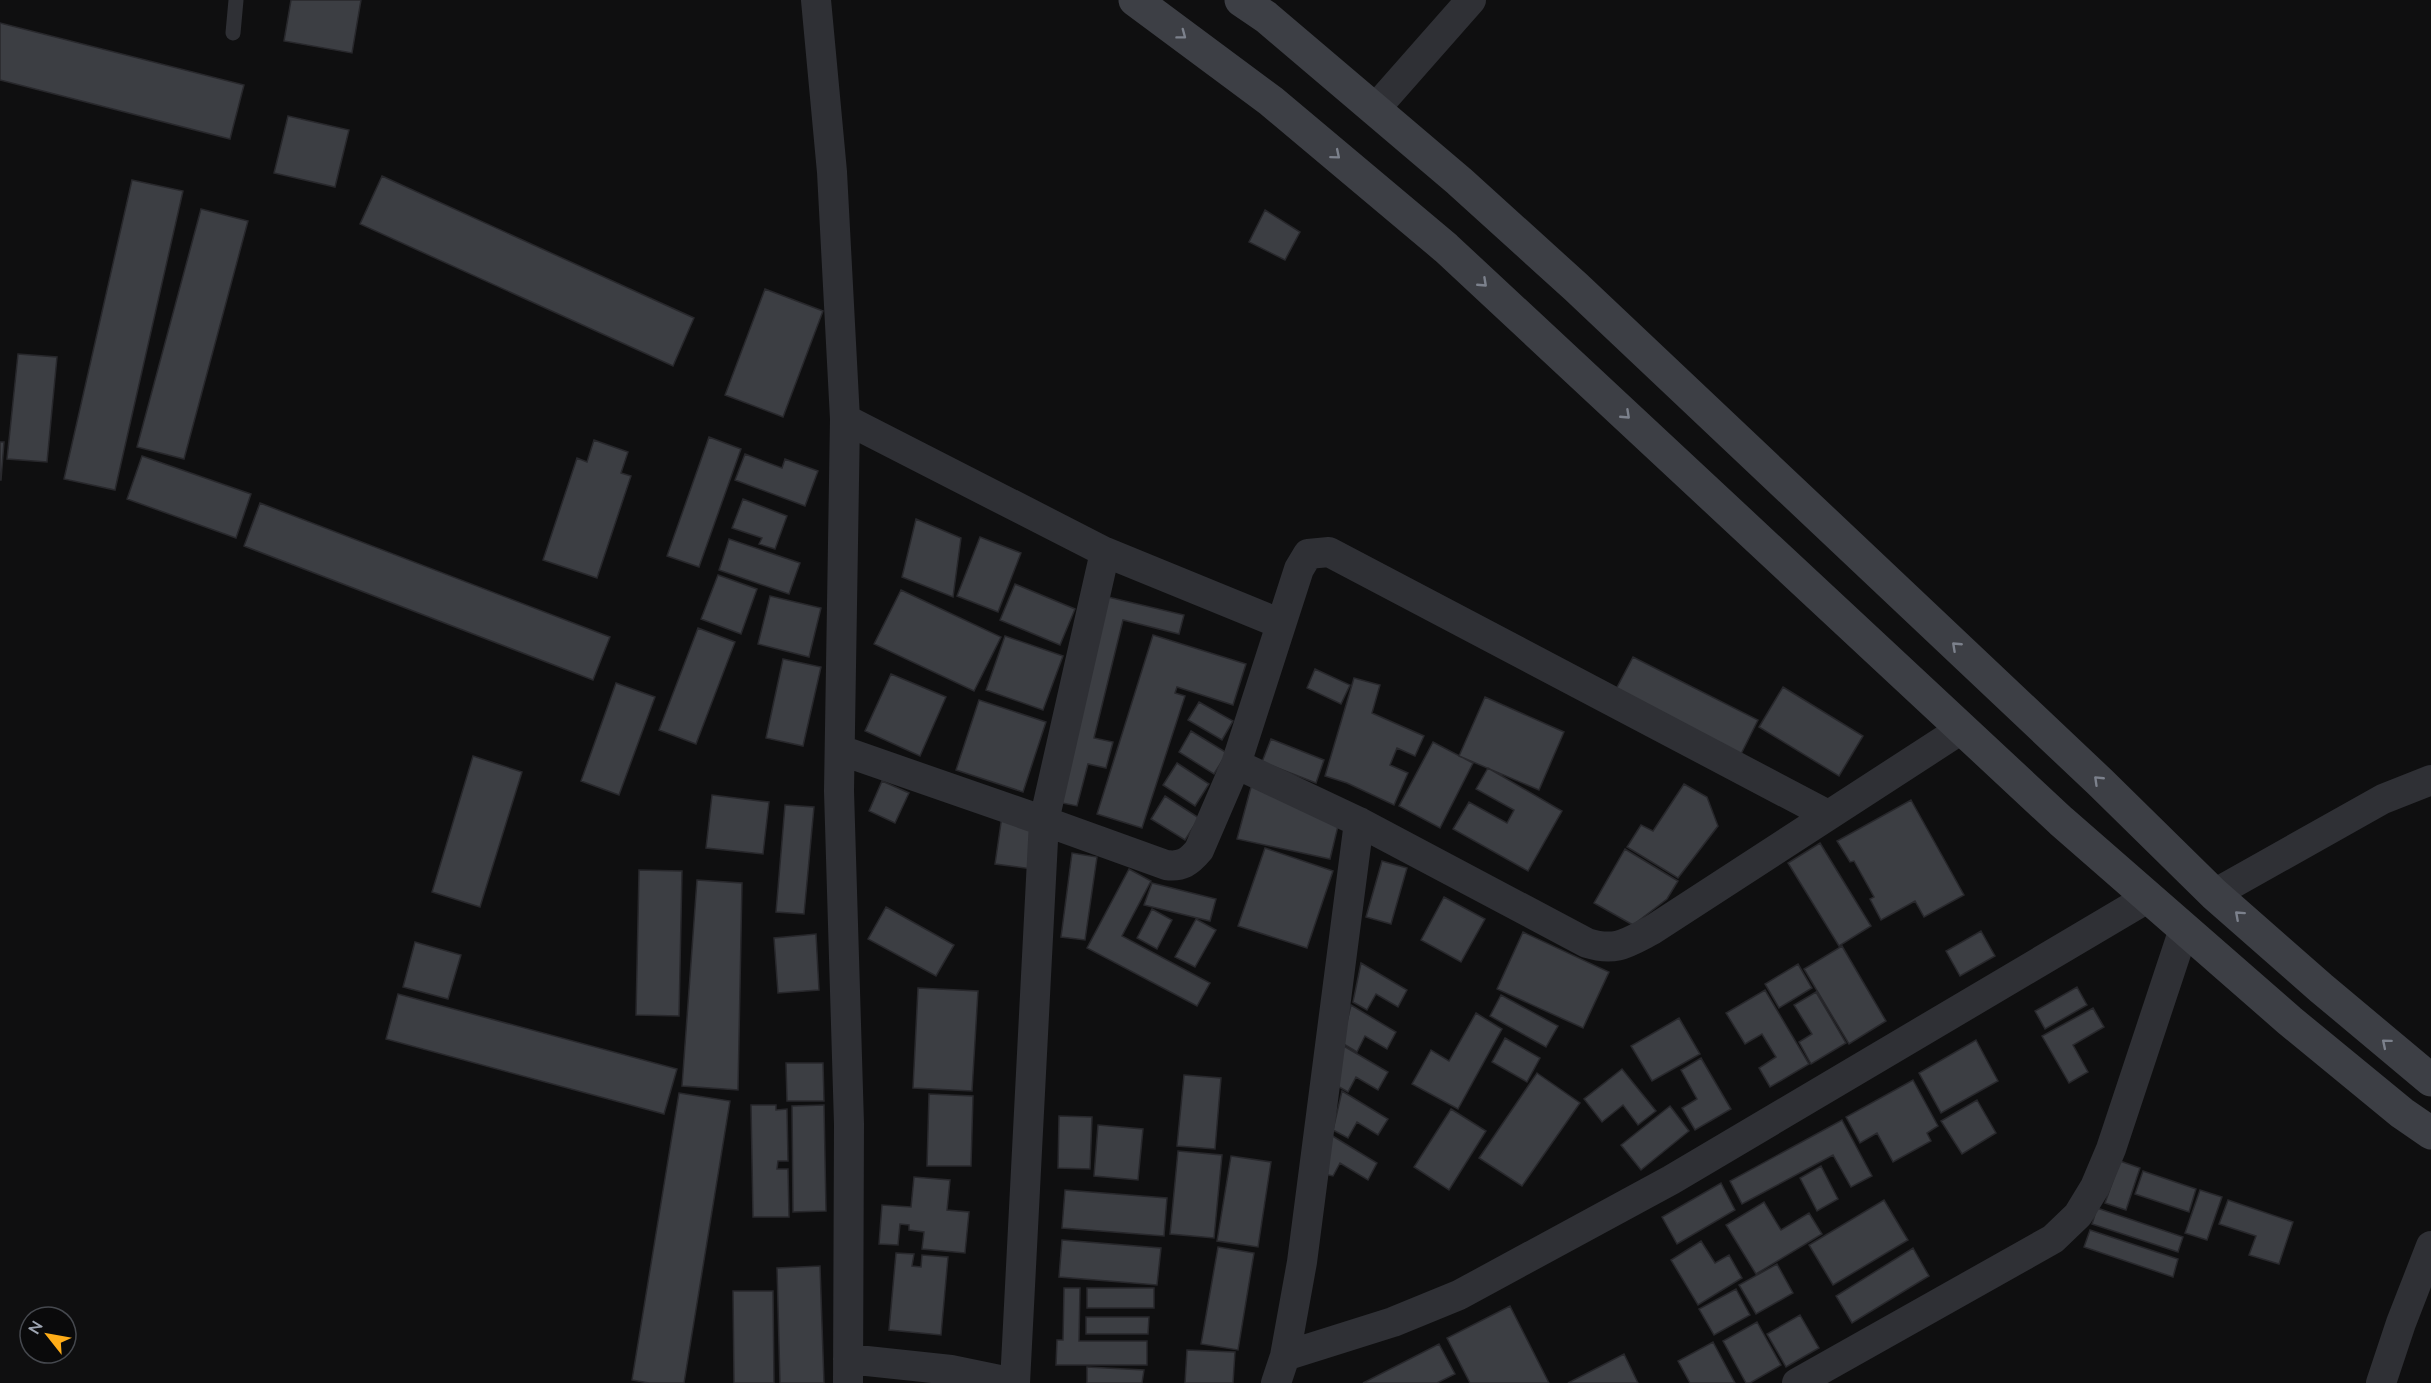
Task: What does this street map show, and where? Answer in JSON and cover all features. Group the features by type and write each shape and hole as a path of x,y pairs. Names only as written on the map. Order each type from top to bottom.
{"main road":[{"path":"1135,0 1271,101 1446,248 1960,730 2290,1021 2402,1113 2431,1133"},
{"path":"1241,0 1266,18 1460,181 1575,286 2100,782 2214,894 2429,1075"}],"street":[{"path":"816,0 832,172 845,419 839,791 849,1124 848,1371 951,1370 1014,1383 1044,821 1105,552"},
{"path":"1375,109 1471,0"},
{"path":"845,419 1105,552 1281,624"},
{"path":"840,750 1166,865 1179,866 1190,861 1199,850 1236,764 1299,569 1308,554 1329,552 1828,815"},
{"path":"1236,764 1359,822 1587,943 1604,948 1623,945 1653,930 1960,730"},
{"path":"2214,894 2383,799 2431,780"},
{"path":"1281,1369 1302,1262 1359,822"},
{"path":"1281,1369 1459,1295 1671,1180 2149,897"},
{"path":"1797,1383 2054,1239 2078,1215 2095,1187 2111,1149 2184,928"},
{"path":"2381,1383 2431,1246"}],"lane":[{"path":"233,33 236,0"}],"building":[{"path":"291,0 361,0 352,53 284,41"},
{"path":"0,23 244,85 230,139 0,80"},
{"path":"288,116 349,130 335,187 274,173"},
{"path":"382,176 694,318 673,366 360,224"},
{"path":"132,180 183,191 115,490 64,479"},
{"path":"201,209 248,221 184,459 137,447"},
{"path":"1265,210 1300,232 1285,260 1249,242"},
{"path":"765,289 823,311 783,417 725,395"},
{"path":"18,354 57,357 47,462 7,459"},
{"path":"709,437 741,449 699,567 667,556"},
{"path":"594,440 628,452 621,473 631,476 597,578 543,560 577,458 587,462"},
{"path":"0,442 4,442 1,480 0,480"},
{"path":"745,454 782,468 785,459 818,471 805,506 735,480"},
{"path":"142,456 251,494 236,538 127,499"},
{"path":"743,499 787,516 775,549 759,544 762,538 732,528"},
{"path":"260,503 610,637 593,680 244,546"},
{"path":"916,519 961,538 953,597 902,577"},
{"path":"980,537 1021,553 998,612 957,596"},
{"path":"729,539 800,563 789,594 719,570"},
{"path":"718,575 757,589 741,634 701,619"},
{"path":"1015,584 1075,609 1060,645 1000,620"},
{"path":"901,590 1001,637 974,691 874,644"},
{"path":"770,596 821,608 809,657 758,644"},
{"path":"1108,597 1184,615 1179,634 1123,620 1094,738 1113,742 1106,768 1088,764 1077,806 1057,802"},
{"path":"698,628 735,642 696,744 659,730"},
{"path":"1153,635 1246,664 1233,705 1177,687 1175,693 1185,696 1142,828 1097,814"},
{"path":"1005,636 1063,656 1043,710 986,690"},
{"path":"1633,657 1758,720 1740,756 1614,693"},
{"path":"783,659 821,667 803,746 766,738"},
{"path":"1315,669 1350,685 1341,704 1307,688"},
{"path":"891,674 946,697 920,756 865,731"},
{"path":"1354,678 1380,685 1372,713 1424,736 1415,756 1397,748 1390,765 1408,773 1394,805 1347,783 1325,776"},
{"path":"616,683 655,697 619,795 581,781"},
{"path":"1783,687 1863,736 1839,776 1759,727"},
{"path":"1485,697 1564,732 1539,790 1459,756"},
{"path":"979,700 1046,722 1023,792 956,770"},
{"path":"1199,702 1233,721 1222,740 1188,720"},
{"path":"1191,731 1227,753 1214,774 1179,752"},
{"path":"1271,739 1324,760 1316,783 1262,762"},
{"path":"1433,742 1473,763 1440,828 1399,806"},
{"path":"473,756 522,772 480,907 432,892"},
{"path":"1177,763 1209,784 1195,806 1163,785"},
{"path":"1488,768 1562,811 1528,871 1453,829 1469,802 1507,823 1514,810 1476,789"},
{"path":"1254,776 1339,822 1330,859 1237,839"},
{"path":"882,781 909,793 895,823 869,811"},
{"path":"1684,784 1707,797 1718,826 1678,878 1627,847 1641,825 1653,831"},
{"path":"712,795 769,802 763,854 706,848"},
{"path":"1165,796 1199,818 1185,840 1151,819"},
{"path":"1911,800 1964,895 1924,917 1915,901 1881,920 1870,899 1874,897 1854,861 1850,862 1837,841"},
{"path":"785,805 814,807 804,914 776,912"},
{"path":"1002,816 1038,821 1032,869 995,864"},
{"path":"1820,843 1871,926 1839,946 1788,863"},
{"path":"1265,848 1333,871 1307,948 1238,926"},
{"path":"1625,849 1678,881 1667,899 1633,925 1594,903"},
{"path":"1072,853 1097,857 1085,940 1061,937"},
{"path":"1382,861 1407,868 1391,924 1366,917"},
{"path":"1129,869 1151,881 1122,936 1210,983 1197,1006 1087,948"},
{"path":"639,870 682,871 679,1016 636,1015"},
{"path":"697,880 742,883 738,1090 682,1086"},
{"path":"1152,883 1216,899 1210,921 1144,905"},
{"path":"1444,897 1485,919 1461,962 1421,940"},
{"path":"886,907 954,945 936,976 868,939"},
{"path":"1152,909 1172,920 1157,949 1137,938"},
{"path":"1196,919 1216,930 1195,967 1175,957"},
{"path":"1981,931 1995,956 1960,976 1946,951"},
{"path":"1523,932 1609,972 1583,1028 1497,989"},
{"path":"816,934 819,990 778,993 774,938"},
{"path":"415,942 461,955 448,999 403,987"},
{"path":"1842,946 1886,1021 1849,1044 1804,969"},
{"path":"1361,963 1407,990 1398,1007 1376,994 1367,1010 1353,1002"},
{"path":"1798,964 1812,988 1779,1008 1765,984"},
{"path":"2077,987 2087,1005 2045,1029 2035,1011"},
{"path":"918,988 978,991 972,1091 913,1088"},
{"path":"1765,990 1809,1064 1770,1087 1759,1068 1776,1057 1762,1034 1745,1044 1726,1013"},
{"path":"1816,992 1846,1043 1811,1064 1799,1042 1812,1034 1794,1005"},
{"path":"398,994 677,1069 664,1114 386,1039"},
{"path":"1501,995 1558,1026 1546,1047 1490,1016"},
{"path":"1351,1005 1396,1032 1387,1049 1365,1036 1357,1052 1342,1043"},
{"path":"2093,1008 2104,1027 2073,1045 2088,1072 2069,1083 2042,1036"},
{"path":"1476,1013 1502,1029 1458,1109 1412,1084 1431,1050 1449,1061"},
{"path":"1679,1018 1700,1054 1652,1081 1631,1046"},
{"path":"1505,1038 1540,1058 1527,1082 1492,1062"},
{"path":"1976,1040 1998,1081 1941,1113 1919,1073"},
{"path":"1342,1045 1388,1072 1378,1090 1356,1077 1348,1092 1334,1084"},
{"path":"1701,1058 1731,1109 1695,1130 1682,1108 1697,1099 1681,1070"},
{"path":"786,1063 823,1063 824,1101 787,1101"},
{"path":"1622,1069 1656,1111 1638,1125 1623,1105 1602,1122 1584,1099"},
{"path":"1537,1073 1580,1103 1522,1186 1479,1158"},
{"path":"1184,1075 1221,1078 1215,1149 1177,1146"},
{"path":"1913,1080 1938,1126 1927,1133 1931,1141 1893,1162 1877,1133 1860,1143 1846,1117"},
{"path":"1342,1091 1388,1119 1378,1135 1357,1122 1348,1138 1333,1130"},
{"path":"679,1093 730,1101 684,1383 649,1383 632,1380"},
{"path":"929,1094 973,1096 971,1166 927,1166"},
{"path":"1977,1100 1996,1133 1962,1154 1941,1121"},
{"path":"751,1105 776,1105 776,1110 787,1109 788,1161 778,1161 777,1169 788,1169 789,1217 753,1217"},
{"path":"824,1105 826,1211 793,1212 792,1106"},
{"path":"1670,1106 1689,1131 1641,1170 1621,1145"},
{"path":"1451,1109 1486,1131 1449,1190 1414,1167"},
{"path":"1059,1116 1092,1117 1090,1169 1058,1168"},
{"path":"1842,1120 1872,1176 1851,1187 1833,1155 1742,1204 1730,1181"},
{"path":"1098,1125 1143,1129 1138,1180 1094,1176"},
{"path":"1331,1135 1377,1163 1368,1180 1340,1163 1333,1176 1324,1174"},
{"path":"1178,1151 1222,1155 1214,1238 1170,1234"},
{"path":"1231,1156 1271,1162 1258,1247 1217,1241"},
{"path":"2120,1161 2140,1168 2126,1210 2105,1203"},
{"path":"1821,1166 1838,1199 1817,1211 1800,1178"},
{"path":"2143,1171 2196,1189 2189,1212 2135,1194"},
{"path":"914,1177 950,1180 947,1210 969,1212 965,1253 922,1249 924,1232 909,1230 909,1225 900,1224 898,1245 879,1244 882,1205 911,1207"},
{"path":"1721,1183 1735,1210 1677,1244 1662,1217"},
{"path":"1065,1190 1167,1198 1164,1236 1062,1228"},
{"path":"2200,1190 2222,1197 2207,1240 2185,1233"},
{"path":"1884,1200 1908,1240 1833,1285 1809,1245"},
{"path":"2228,1200 2293,1222 2279,1264 2249,1255 2256,1236 2219,1224"},
{"path":"1764,1202 1781,1230 1809,1213 1822,1234 1756,1274 1726,1225"},
{"path":"2097,1208 2183,1237 2178,1252 2092,1224"},
{"path":"2090,1230 2178,1259 2173,1277 2084,1247"},
{"path":"1062,1240 1161,1248 1157,1285 1059,1277"},
{"path":"1701,1241 1715,1263 1729,1255 1742,1278 1698,1305 1671,1260"},
{"path":"1218,1247 1254,1253 1238,1350 1201,1344"},
{"path":"1913,1248 1929,1276 1852,1323 1836,1296"},
{"path":"896,1253 914,1254 912,1266 921,1267 922,1255 948,1257 941,1335 889,1330"},
{"path":"1777,1264 1793,1293 1756,1314 1739,1285"},
{"path":"820,1266 824,1383 780,1383 777,1268"},
{"path":"1064,1288 1080,1288 1079,1341 1147,1341 1147,1365 1056,1365 1057,1340 1063,1340"},
{"path":"1087,1288 1154,1288 1154,1308 1087,1308"},
{"path":"1736,1289 1750,1315 1714,1335 1699,1309"},
{"path":"733,1291 773,1291 774,1383 734,1383"},
{"path":"1510,1306 1549,1383 1470,1383 1447,1338"},
{"path":"1800,1315 1819,1348 1786,1367 1767,1334"},
{"path":"1086,1317 1149,1317 1148,1334 1086,1334"},
{"path":"1757,1322 1781,1365 1750,1383 1746,1383 1723,1341"},
{"path":"1713,1342 1735,1383 1690,1383 1678,1361"},
{"path":"1439,1344 1455,1374 1437,1383 1363,1383"},
{"path":"1187,1350 1235,1352 1233,1383 1185,1383"},
{"path":"1624,1354 1638,1383 1568,1383"},
{"path":"1087,1367 1144,1370 1142,1383 1087,1383"}]}
